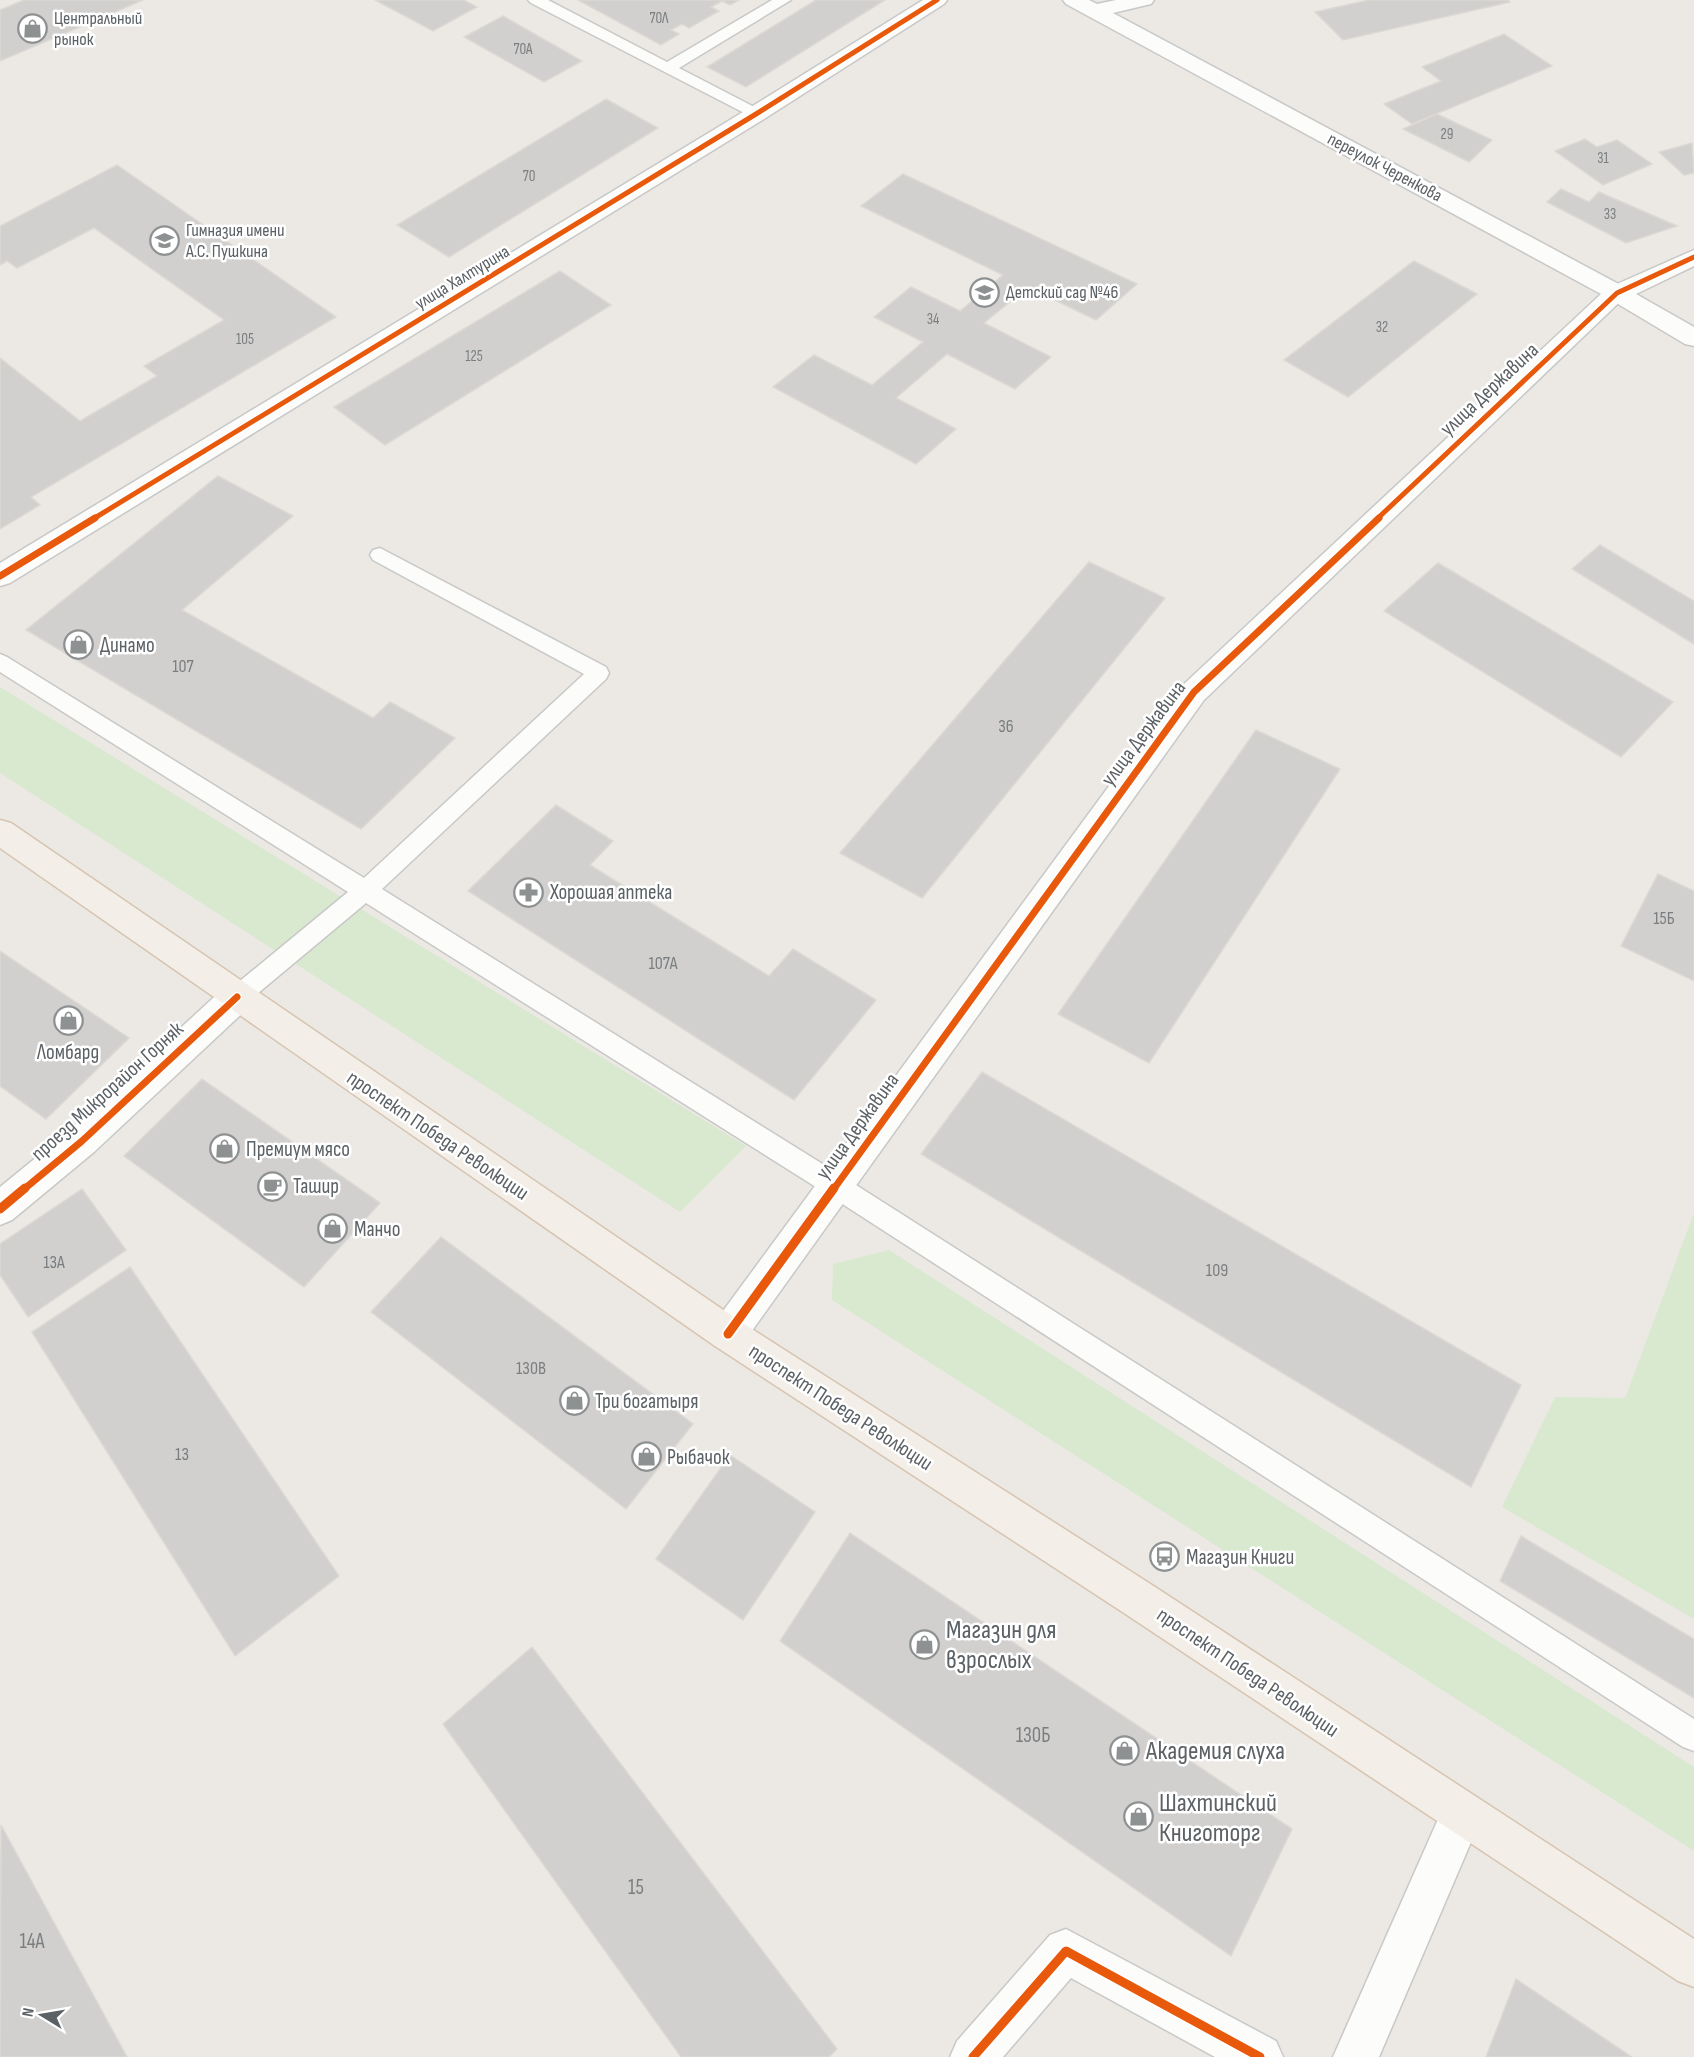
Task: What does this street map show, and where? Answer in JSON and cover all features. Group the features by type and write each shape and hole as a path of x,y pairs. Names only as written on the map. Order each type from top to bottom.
{"main road":[{"name":"проспект Победа Революции","path":"0,832 237,998 728,1334 1148,1606 1694,1965"}],"street":[{"name":"улица Халтурина","path":"0,576 756,114 937,0"},
{"name":"переулок Черенкова","path":"1073,0 1617,293 1694,338"},
{"path":"1095,11 1144,0"},
{"name":"улица Державина","path":"728,1334 1194,692 1617,293 1694,257"},
{"name":"проезд Микрорайон Горняк","path":"0,1209 82,1141 237,998"},
{"path":"1356,2057 1462,1814"},
{"path":"974,2057 1066,1951 1260,2057"}],"lane":[{"path":"536,0 756,114"},
{"path":"668,68 783,0"},
{"path":"237,998 365,891 599,673 380,555"},
{"path":"0,662 836,1186 1694,1736"}],"green space":[{"path":"0,687 746,1146 680,1212 0,773"},
{"path":"1694,1213 1694,1619 1502,1507 1555,1397 1625,1398"},
{"path":"889,1250 1694,1767 1694,1851 832,1300 833,1264"}],"building":[{"name":"Центральный рынок","path":"24,0 143,0 0,61 0,10"},
{"path":"375,0 464,0 477,7 433,31"},
{"path":"578,0 739,0 730,5 722,1 711,7 719,11 689,28 682,24 671,30 679,34 661,45"},
{"path":"816,0 885,0 746,87 707,67"},
{"path":"1369,0 1508,0 1510,2 1343,40 1315,12"},
{"path":"503,16 582,61 544,82 464,37"},
{"path":"1504,34 1552,66 1412,124 1384,104 1441,81 1422,67"},
{"path":"606,99 658,128 449,257 397,225"},
{"path":"1437,114 1492,140 1469,162 1403,129"},
{"path":"1585,139 1597,147 1617,140 1652,164 1603,185 1555,151"},
{"path":"1692,143 1694,173 1684,175 1659,152"},
{"path":"117,165 336,317 31,497 40,505 0,529 0,358 80,421 157,376 144,366 224,320 94,228 17,268 7,261 0,265 0,226"},
{"path":"903,174 1137,284 1096,320 1028,287 984,323 1051,357 1015,389 947,354 896,398 956,429 916,464 773,387 814,355 872,385 923,342 874,317 911,287 960,311 1003,275 861,206"},
{"path":"1561,189 1589,202 1599,192 1677,226 1626,243 1547,202"},
{"path":"1414,261 1477,294 1348,397 1284,360"},
{"path":"560,271 611,305 385,445 334,407"},
{"path":"218,476 293,516 182,610 373,718 390,702 455,738 361,829 26,630"},
{"path":"1600,545 1694,601 1694,644 1572,569"},
{"path":"1089,562 1165,598 922,898 840,853"},
{"path":"1438,563 1673,702 1621,757 1384,611"},
{"path":"1256,730 1340,769 1149,1063 1058,1014"},
{"path":"556,805 613,841 590,865 769,976 793,949 876,1000 794,1100 468,891"},
{"path":"1658,874 1694,891 1694,981 1621,946"},
{"path":"0,951 129,1038 46,1119 0,1086"},
{"path":"982,1072 1521,1385 1471,1487 921,1154"},
{"path":"202,1079 380,1203 304,1287 124,1156"},
{"path":"82,1189 126,1250 28,1317 0,1275 0,1244"},
{"path":"441,1237 693,1424 626,1509 371,1312"},
{"path":"130,1267 339,1576 235,1656 32,1332"},
{"path":"730,1455 815,1512 743,1620 656,1559"},
{"path":"850,1533 1292,1829 1231,1956 780,1641"},
{"path":"1521,1536 1694,1639 1694,1698 1500,1581"},
{"path":"532,1647 837,2049 829,2057 681,2057 443,1724"},
{"path":"1,1825 127,2057 0,2057"},
{"path":"1516,1979 1632,2057 1486,2057"}],"cycle path":[{"path":"0,576 756,114 937,0"},
{"path":"728,1334 1194,692 1617,293 1694,257"},
{"path":"0,1209 82,1141 237,997"},
{"path":"973,2057 1066,1951 1260,2057"}],"place":[{"name":"Центральный рынок","path":"33,28"},
{"name":"Гимназия имени А.С. Пушкина","path":"165,240"},
{"name":"Детский сад №46","path":"985,292"},
{"name":"Динамо","path":"79,645"},
{"name":"Хорошая аптека","path":"529,892"},
{"name":"Ломбард","path":"68,1021"},
{"name":"Премиум мясо","path":"225,1149"},
{"name":"Ташир","path":"272,1186"},
{"name":"Манчо","path":"333,1229"},
{"name":"Три богатыря","path":"574,1401"},
{"name":"Рыбачок","path":"646,1457"},
{"name":"Магазин Книги","path":"1165,1557"},
{"name":"Магазин для взрослых","path":"925,1644"},
{"name":"Академия слуха","path":"1125,1750"},
{"name":"Шахтинский Книготорг","path":"1138,1817"}]}
